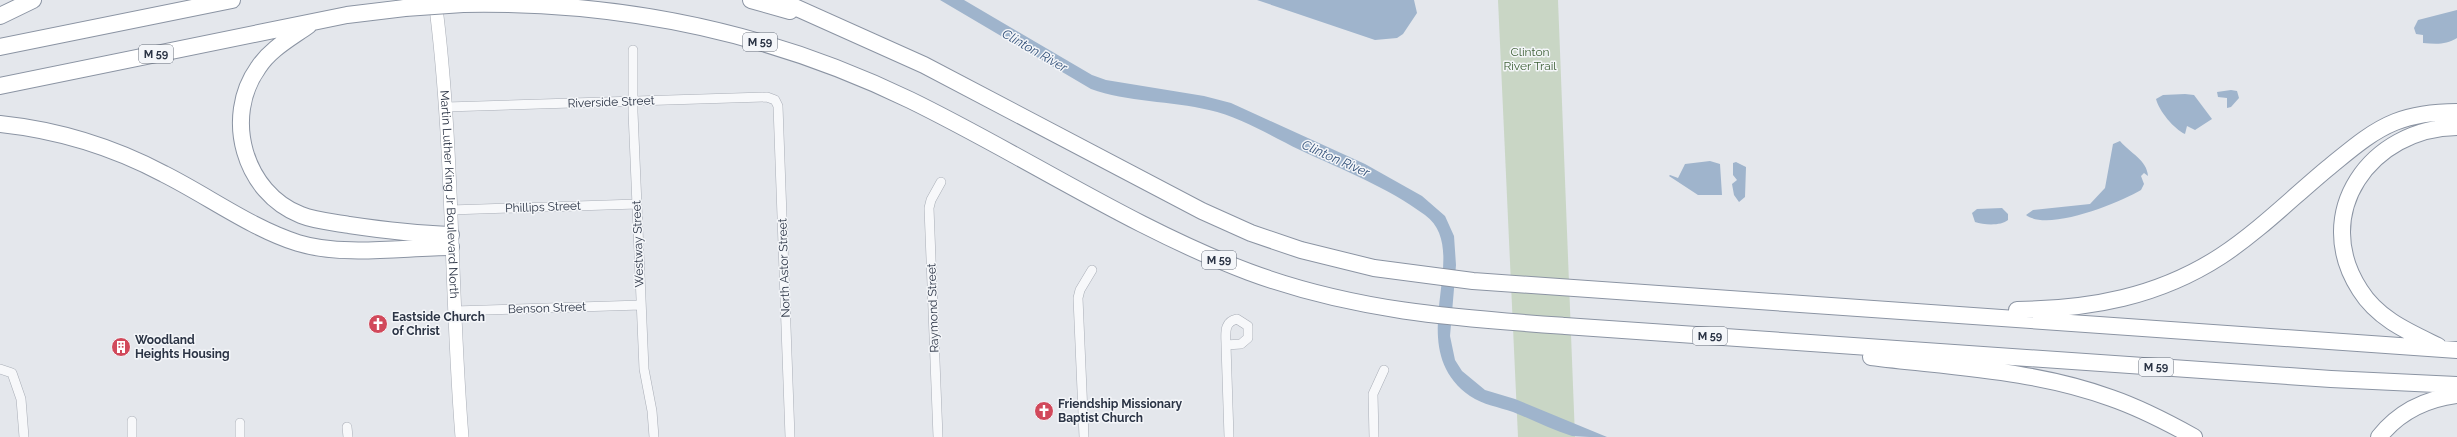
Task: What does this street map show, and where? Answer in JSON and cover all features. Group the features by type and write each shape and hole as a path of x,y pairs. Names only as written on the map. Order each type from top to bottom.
{"highway":[{"path":"0,16 33,0"},
{"path":"0,47 232,0"},
{"path":"751,0 835,26"},
{"path":"779,0 945,76 1133,176 1226,222 1278,243 1324,257 1374,268 1422,276 1473,281 2451,350"},
{"name":"M 59","path":"0,86 313,22 405,8 463,4 534,4 626,12 702,26 784,49 836,68 910,100 1163,234 1210,256 1300,289 1368,306 1420,314 1471,319 2331,379 2457,385"},
{"path":"313,22 267,56 252,76 245,94 240,118 241,137 246,155 257,179 281,204 301,215 314,219 451,241"},
{"path":"1906,312 2075,308 2111,302 2148,292 2183,277 2221,256 2352,149 2380,129 2416,115 2457,112"},
{"path":"0,124 46,132 113,151 164,174 274,233 299,243 342,249 451,241"},
{"path":"2451,350 2402,328 2369,302 2348,267 2342,228 2349,195 2360,175 2373,159 2394,144 2420,132 2457,127"},
{"path":"1855,346 1871,357 2036,378 2077,387 2144,411 2194,437"},
{"path":"2379,437 2389,424 2406,411 2427,401 2457,395"}],"main road":[{"name":"Martin Luther King Jr Boulevard North","path":"435,0 446,107 454,311 462,437"}],"street":[{"name":"Westway Street","path":"632,50 636,204 644,374 652,411 654,437"},
{"name":"Riverside Street","path":"446,107 767,97 775,100"},
{"name":"North Astor Street","path":"775,100 778,106 790,437"},
{"name":"Raymond Street","path":"938,437 929,208 931,200 941,182"},
{"name":"Phillips Street","path":"450,210 636,204"},
{"path":"1084,437 1078,298 1080,290 1092,270"},
{"name":"Benson Street","path":"454,311 641,305"},
{"path":"1226,345 1229,437"},
{"path":"0,369 12,373 19,390 24,437"},
{"path":"1374,437 1373,391 1384,370"},
{"path":"132,421 132,437"},
{"path":"240,423 240,437"},
{"path":"347,427 348,437"}],"green space":[{"name":"Clinton River Trail","path":"1498,0 1558,0 1575,437 1518,437"}],"water":[{"name":"Clinton River","path":"940,0 964,0 1092,75 1106,80 1204,96 1231,103 1365,164 1422,196 1445,216 1454,236 1456,265 1450,336 1455,360 1462,371 1485,390 1515,399 1607,437 1572,436 1513,412 1480,402 1470,396 1450,375 1440,352 1438,327 1443,252 1438,231 1425,215 1410,205 1380,187 1233,117 1195,107 1134,99 1091,89"},
{"path":"1257,0 1414,0 1417,13 1403,34 1397,38 1375,40"},
{"path":"2457,10 2457,38 2445,43 2423,43 2423,35 2416,34 2414,28 2418,20"},
{"path":"2231,90 2237,91 2239,98 2231,107 2227,108 2227,98 2218,97 2217,92"},
{"path":"2163,95 2194,95 2212,119 2195,130 2187,126 2185,134 2176,128 2168,119 2160,109 2156,99"},
{"path":"2120,141 2145,165 2148,176 2144,173 2141,176 2144,184 2141,190 2131,196 2101,208 2066,218 2050,220 2036,219 2026,215 2033,210 2090,204 2105,188 2113,144"},
{"path":"1710,161 1720,164 1722,195 1698,195 1669,176 1678,178 1685,164"},
{"path":"1736,162 1746,167 1745,197 1739,202 1734,195 1732,184 1737,180 1733,175 1733,163"},
{"path":"2002,208 2008,214 2008,220 1997,224 1983,224 1975,222 1972,213 1977,209"}],"place":[{"name":"Eastside Church of Christ","path":"378,324"},
{"name":"Woodland Heights Housing","path":"121,347"},
{"name":"Friendship Missionary Baptist Church","path":"1044,411"}]}
